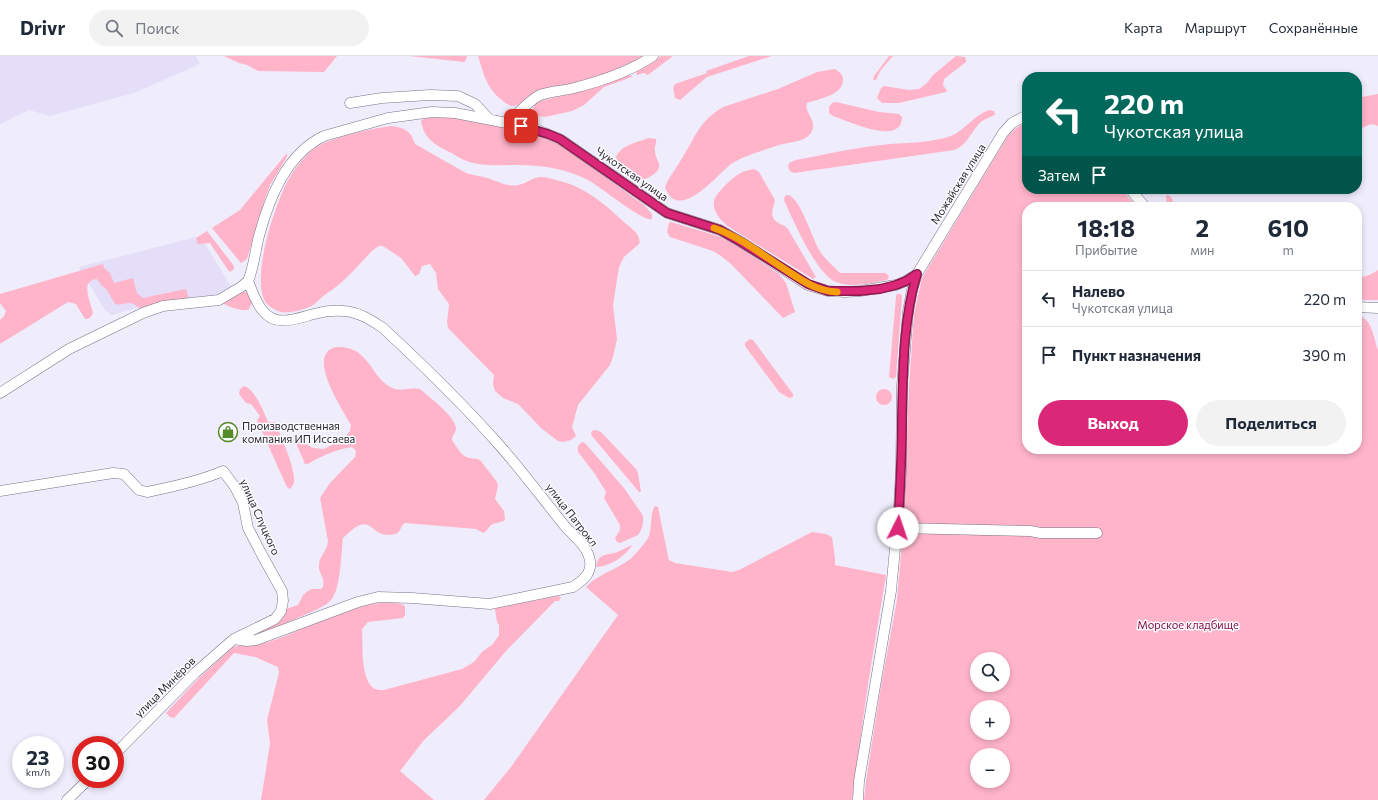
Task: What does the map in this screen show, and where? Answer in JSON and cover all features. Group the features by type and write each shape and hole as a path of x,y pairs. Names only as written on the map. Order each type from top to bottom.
{"street":[{"path":"507,122 535,98 541,95 573,89 619,74 653,56"},
{"path":"350,103 382,98 423,95 458,96 475,104 489,119"},
{"name":"Чукотская улица","path":"248,281 269,202 275,188 299,155 316,140 324,136 388,118 432,112 456,113 507,122 536,129 560,139 667,213 720,230 808,284 828,291 860,291 880,289 906,281 917,274"},
{"name":"Можайская улица","path":"917,274 1003,133 1012,124 1022,118"},
{"path":"1134,194 1141,202"},
{"path":"858,800 859,781 867,730 891,591 898,528 903,372 908,312 917,274"},
{"path":"0,393 69,349 143,313 163,306 219,300 241,288 248,281"},
{"name":"улица Патрокл","path":"234,639 247,641 256,640 358,602 378,597 388,596 490,604 552,592 573,587 583,581 589,573 591,566 588,553 583,546 565,527 554,511 502,448 466,408 383,328 373,320 344,310 322,312 282,321 270,318 263,312 248,281"},
{"path":"1362,307 1378,308"},
{"name":"улица Слуцкого","path":"0,491 113,473 124,474 139,490 146,492 208,478 223,471 235,487 242,503 248,528 282,591"},
{"path":"898,528 1030,531 1049,534 1098,533"},
{"name":"улица Минёров","path":"124,745 195,673 234,639 275,618 281,611 283,601 282,591"},
{"path":"67,800 80,788"}],"shaded area":[{"path":"0,56 196,56 200,64 134,93 50,116 29,110 0,124"},
{"path":"200,236 232,288 222,294 200,299 149,304 112,315 105,310 79,267"}],"green space":[{"path":"224,56 337,56 324,72 258,71"},
{"path":"409,56 467,56 464,62"},
{"path":"478,56 646,56 591,79 531,95 519,105 513,106 506,103 492,91 484,75"},
{"path":"661,56 673,56 648,75 644,73 636,74 637,71"},
{"path":"749,56 772,56 707,77 680,100 675,98 673,88 675,84"},
{"path":"889,56 893,56 880,71 876,80 874,80 874,76"},
{"path":"956,56 965,57 966,62 944,79 943,85 947,91 946,92 899,103 882,103 877,98 881,88 884,86 909,90 919,89"},
{"path":"835,69 843,77 842,84 839,89 830,96 807,103 806,106 812,121 813,130 807,137 760,151 738,160 731,164 698,194 688,199 679,201 671,197 665,187 667,183 698,130 715,112 723,107 778,89 817,72"},
{"path":"630,75 632,77 604,87 584,105 572,111 545,117 538,116 533,109 535,104 540,101 574,93"},
{"path":"1378,94 1378,126 1369,125 1362,128 1362,97"},
{"path":"836,102 879,112 899,114 902,117 900,126 893,130 873,130 833,116 829,113 829,107 832,103"},
{"path":"989,110 994,111 995,115 982,122 975,128 962,146 954,150 794,173 790,171 788,167 789,163 796,160 849,150 881,145 925,142 943,139 961,130 978,116"},
{"path":"426,117 456,117 507,128 558,144 644,205 652,214 652,219 639,215 586,179 568,172 542,166 484,165 464,160 432,142 422,127 421,121"},
{"name":"Морское кладбище","path":"1022,125 1022,194 1125,194 1133,202 1022,202 1022,454 1362,454 1362,317 1366,320 1372,329 1378,350 1378,800 864,800 881,686 897,600 903,531 909,387 914,314 922,278 1007,137 1016,128"},
{"path":"390,126 399,127 406,130 415,144 466,173 508,185 519,185 535,178 549,178 585,191 633,229 639,238 639,244 624,257 619,267 613,305 617,339 613,357 610,365 578,405 572,427 576,436 571,440 563,442 558,441 542,429 518,404 503,398 495,391 493,384 494,375 448,328 447,322 449,304 438,289 436,273 430,264 422,266 419,274 415,276 401,258 383,246 379,246 373,250 342,282 310,307 298,311 281,312 268,305 262,295 262,261 266,241 285,186 293,172 312,150 319,146 338,138 371,129"},
{"path":"649,138 656,139 655,153 659,167 654,174 642,180 619,164 616,157 618,153 626,147"},
{"path":"287,153 287,157 270,185 247,259 241,263 212,228 240,210"},
{"path":"754,169 759,172 775,200 772,212 773,218 788,229 816,277 813,279 729,227 723,222 716,212 714,201 721,190 736,176 744,171"},
{"path":"788,195 798,204 821,253 840,273 885,273 889,277 887,280 848,285 836,282 828,277 813,258 799,233 784,200 785,196"},
{"path":"1168,195 1172,198 1173,202 1167,202 1166,196"},
{"path":"671,222 718,236 737,246 779,274 786,283 795,312 783,318 731,264 721,256 713,251 670,237 667,232 669,223"},
{"path":"207,231 234,266 234,269 230,272 210,243 198,244 196,238"},
{"path":"103,264 104,268 110,273 114,283 133,278 137,293 143,298 186,289 189,298 142,309 131,303 115,304 107,290 97,279 92,280 88,283 87,288 93,313 91,317 85,319 76,304 68,302 0,344 0,320 6,311 0,303 0,294"},
{"path":"1378,270 1378,300 1362,300 1362,277"},
{"path":"243,292 247,292 252,303 248,310 238,309 222,303"},
{"path":"897,294 901,294 902,297 896,377 893,379 889,377"},
{"path":"750,339 753,340 793,394 793,397 789,398 779,392 745,346 745,343"},
{"path":"336,347 342,347 358,352 384,383 395,389 420,389 446,412 456,428 452,440 460,451 464,456 480,460 497,482 498,486 495,499 504,511 505,520 491,525 483,533 476,529 405,523 397,533 386,535 366,525 361,525 353,529 343,538 338,585 330,601 318,609 258,634 257,632 286,609 298,605 303,595 308,591 312,589 321,589 323,587 323,580 319,571 319,562 328,541 320,498 330,483 355,457 356,451 352,447 341,449 305,464 296,443 299,440 313,448 324,449 343,439 350,431 351,425 336,399 324,367 324,358 328,351"},
{"path":"244,386 248,388 255,396 268,422 275,422 277,426 288,454 294,475 294,482 290,489 285,483 257,420 260,416 251,404 246,403 239,394 240,389"},
{"path":"881,389 887,389 892,394 890,403 887,405 881,405 876,400 876,394"},
{"path":"596,430 601,432 636,469 641,492 639,492 592,436 592,431"},
{"path":"582,442 585,443 624,488 642,514 643,525 638,535 620,543 617,542 615,538 620,530 620,525 604,498 606,492 595,474 578,452 578,446"},
{"path":"655,506 658,507 669,560 675,563 732,572 739,570 812,532 826,534 832,537 835,565 886,575 868,684 852,800 484,800 511,767 618,615 586,587 598,577 626,562 646,542 649,536 652,512"},
{"path":"632,545 626,553 617,560 601,567 596,567 600,557"},
{"path":"557,596 561,597 559,601 555,601 506,651 459,707 424,740 400,771 434,800 261,800 270,744 267,720 279,673 278,667 255,657 234,653 174,718 170,717 166,713 199,678 232,648 268,642 358,608 377,603 393,602 405,606 405,615 403,618 368,622 362,629 363,662 367,678 370,685 375,689 384,690 462,669 474,662 482,652 493,644 499,635 496,608"}],"slow traffic":[{"path":"714,228 741,242 808,284 828,291 837,292"}],"place":[{"name":"Производственная компания ИП Иссаева","path":"228,432"}],"route":[{"path":"521,126 536,129 560,139 667,213 697,224 720,230 808,284 828,291 860,291 880,289 896,285 917,274 908,312 902,386 901,471 898,528"}]}
